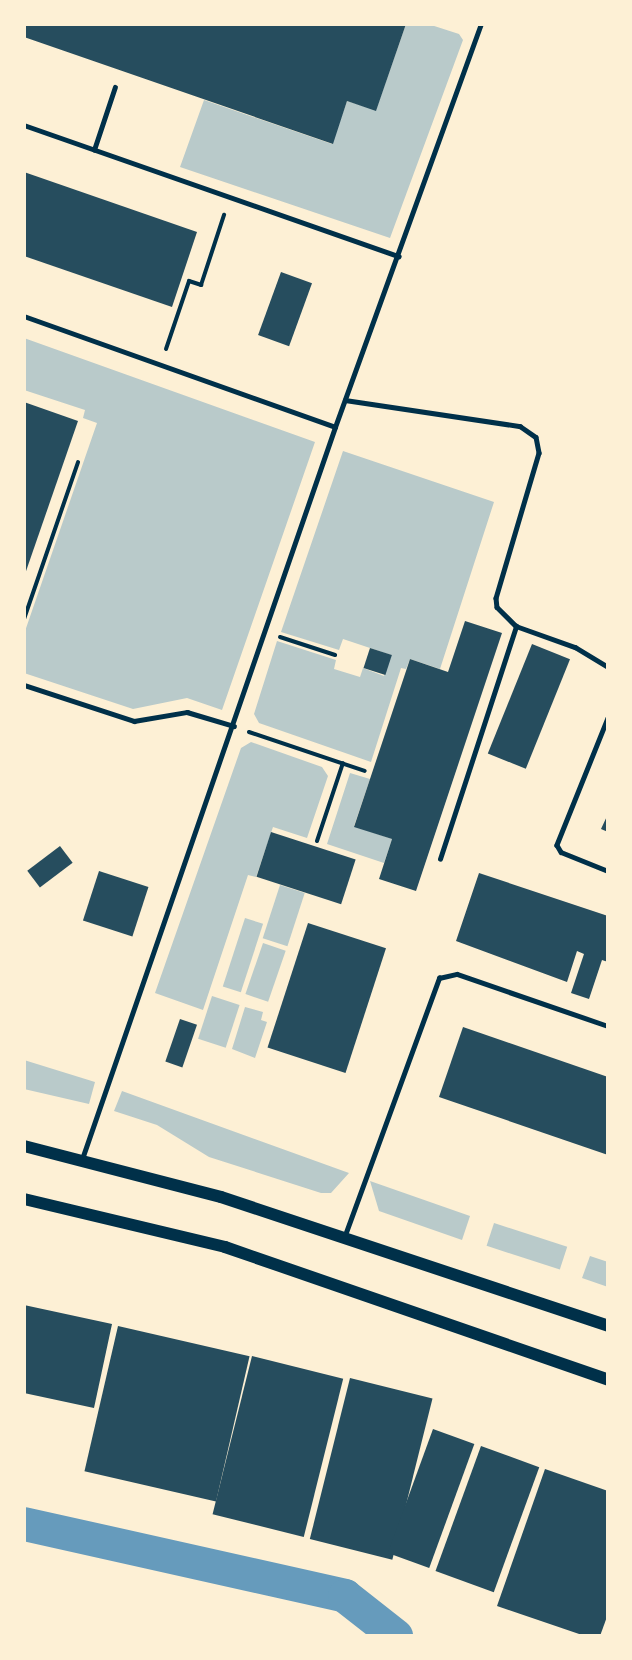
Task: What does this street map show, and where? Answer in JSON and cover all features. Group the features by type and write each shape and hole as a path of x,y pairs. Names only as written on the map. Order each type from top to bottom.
{"main road":[{"path":"24,1146 82,1160 345,1235 608,1326"},
{"path":"24,1199 225,1247 608,1380"}],"lane":[{"path":"82,1160 234,726 335,427 399,256 481,24"},
{"path":"94,150 115,87"},
{"path":"24,125 399,256"},
{"path":"24,316 335,427"},
{"path":"345,400 520,426 536,437 539,453 496,598 503,616 516,626 574,647 608,667"},
{"path":"440,859 516,626"},
{"path":"24,685 134,721 187,712 234,726"},
{"path":"608,718 557,845 561,852 608,872"},
{"path":"345,1235 439,978 457,974 608,1026"}],"path":[{"path":"161,365 189,281 201,285 230,197"},
{"path":"24,620 78,462"},
{"path":"265,632 335,655"},
{"path":"234,726 365,771"},
{"path":"317,841 343,763"}],"shaded area":[{"path":"406,24 428,24 459,34 463,40 390,238 180,167 204,100 332,144 347,101 376,110"},
{"path":"24,338 315,442 222,710 187,698 133,709 24,673 24,634 97,423 83,418 85,410 24,390"},
{"path":"343,451 494,502 440,669 410,659 406,669 401,668 371,762 259,723 254,714 277,641 336,660 334,669 360,677 363,668 384,676 391,655 343,639 339,650 281,632"},
{"path":"251,742 322,767 328,776 307,838 273,827 256,877 248,875 203,1010 155,993 241,748"},
{"path":"350,773 370,779 354,826 392,839 384,863 327,844"},
{"path":"280,885 305,893 287,946 263,938"},
{"path":"245,918 263,924 241,992 223,986"},
{"path":"263,943 286,951 268,1002 245,994"},
{"path":"212,996 240,1005 226,1048 198,1039"},
{"path":"245,1007 263,1012 261,1020 267,1022 255,1058 232,1049"},
{"path":"24,1060 95,1082 89,1104 24,1089"},
{"path":"122,1091 349,1173 331,1193 321,1193 209,1157 157,1125 114,1111"},
{"path":"370,1181 470,1216 462,1240 379,1211"},
{"path":"494,1223 567,1247 560,1270 487,1246"},
{"path":"590,1256 608,1262 608,1287 582,1278"}],"building":[{"path":"24,24 406,24 376,111 347,101 333,144 24,37"},
{"path":"24,172 197,232 172,307 24,256"},
{"path":"281,272 312,283 289,346 258,335"},
{"path":"24,402 78,421 24,577"},
{"path":"465,621 502,633 416,891 379,879 392,839 354,827 410,659 448,672"},
{"path":"532,644 570,659 526,769 488,753"},
{"path":"370,648 392,655 385,675 364,668"},
{"path":"608,814 608,832 601,829"},
{"path":"271,832 356,860 341,904 256,877"},
{"path":"60,846 73,863 40,887 27,871"},
{"path":"99,871 148,887 132,937 83,920"},
{"path":"479,873 608,916 608,962 602,960 589,999 571,993 584,954 577,951 567,982 456,941"},
{"path":"308,923 386,948 346,1073 268,1048"},
{"path":"180,1019 197,1025 182,1067 165,1062"},
{"path":"463,1027 608,1077 608,1155 439,1097"},
{"path":"24,1305 112,1324 94,1408 24,1393"},
{"path":"118,1326 250,1356 216,1502 84,1471"},
{"path":"252,1356 343,1379 304,1537 213,1514"},
{"path":"350,1378 432,1399 392,1560 310,1539"},
{"path":"433,1429 474,1444 429,1568 388,1553"},
{"path":"481,1446 539,1467 494,1592 436,1571"},
{"path":"545,1469 608,1491 608,1614 600,1636 585,1636 497,1606"}],"waterway":[{"path":"24,1524 345,1596 396,1636"}]}
